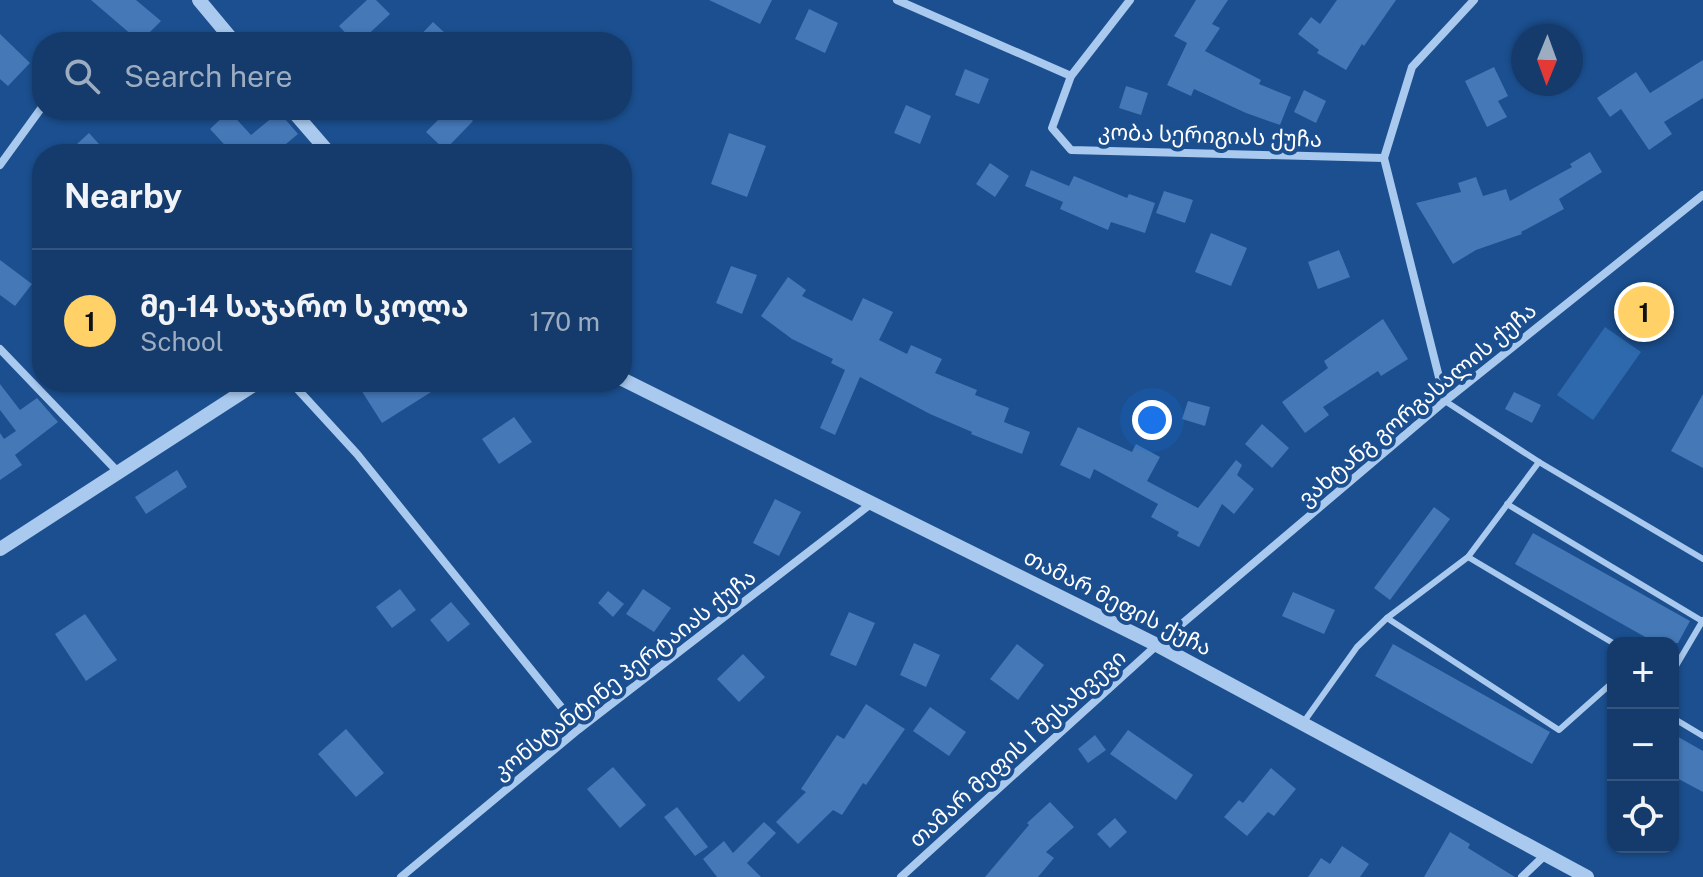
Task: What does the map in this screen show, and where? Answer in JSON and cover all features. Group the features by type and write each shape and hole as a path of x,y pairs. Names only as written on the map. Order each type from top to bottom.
{"street":[{"path":"199,0 226,32"},
{"path":"897,0 1071,76"},
{"name":"კობა სერიგიას ქუჩა","path":"1130,0 1071,76 1052,128 1071,150 1384,158"},
{"path":"1445,401 1384,158 1412,67 1474,0"},
{"path":"0,165 33,120"},
{"path":"301,120 321,144"},
{"name":"ვახტანგ გორგასალის ქუჩა","path":"1157,645 1445,401 1703,195"},
{"path":"0,349 32,382"},
{"name":"თამარ მეფის ქუჩა","path":"632,384 1157,645 1587,877"},
{"path":"41,392 118,472"},
{"path":"0,549 242,392"},
{"path":"300,392 355,452 579,729"},
{"name":"კონსტანტინე პერტაიას ქუჩა","path":"401,877 579,729 872,503"},
{"name":"თამარ მეფის I შესახვევი","path":"901,877 1157,645"},
{"path":"1522,877 1544,856"}],"lane":[{"path":"1445,401 1539,462 1703,559"},
{"path":"1303,723 1357,647 1387,618 1468,557 1539,462"},
{"path":"1507,504 1702,620 1679,660"},
{"path":"1468,557 1607,639"},
{"path":"1387,618 1559,730 1607,688"},
{"path":"1679,722 1703,736"}],"shaded area":[{"path":"1605,327 1641,352 1593,420 1557,395"}],"building":[{"path":"91,0 136,0 161,21 150,32 128,32"},
{"path":"367,0 376,0 390,14 371,32 345,32 339,26"},
{"path":"709,0 772,0 760,24"},
{"path":"1196,0 1228,0 1212,24 1220,28 1205,51 1261,80 1259,84 1291,97 1280,125 1194,89 1191,96 1167,85 1187,43 1174,36"},
{"path":"1337,0 1396,0 1346,70 1317,53 1319,50 1298,34 1311,17 1320,24"},
{"path":"809,9 838,23 825,53 795,39"},
{"path":"433,22 444,32 424,32"},
{"path":"0,34 30,63 8,86 0,79"},
{"path":"1703,60 1703,98 1664,122 1672,134 1649,150 1621,109 1610,117 1597,98 1636,72 1650,93"},
{"path":"1494,67 1508,96 1498,101 1507,117 1487,127 1465,81"},
{"path":"965,69 989,79 979,104 955,95"},
{"path":"1126,86 1148,93 1141,115 1119,108"},
{"path":"1304,90 1326,101 1316,123 1294,112"},
{"path":"906,105 931,116 920,144 894,133"},
{"path":"220,120 237,120 251,135 269,120 286,120 298,134 286,144 224,144 210,129"},
{"path":"438,120 473,121 451,144 439,144 426,132"},
{"path":"89,133 99,144 77,144"},
{"path":"729,133 766,146 747,197 711,184"},
{"path":"1590,152 1602,172 1559,199 1564,209 1522,234 1476,250 1453,264 1416,203 1461,192 1458,183 1476,177 1483,196 1506,189 1510,201 1572,167 1570,164"},
{"path":"990,163 1009,176 995,197 976,184"},
{"path":"1031,170 1069,186 1074,176 1127,198 1129,194 1155,203 1145,233 1111,222 1108,230 1060,209 1063,202 1025,186"},
{"path":"1164,191 1193,200 1185,223 1156,213"},
{"path":"1211,233 1247,248 1231,286 1195,272"},
{"path":"1339,250 1350,277 1318,289 1308,262"},
{"path":"0,260 32,284 15,306 0,295"},
{"path":"731,266 757,275 742,314 716,303"},
{"path":"788,277 806,290 802,296 852,321 863,298 893,312 879,340 907,354 911,345 942,359 935,373 977,390 975,395 1009,408 1004,422 1030,432 1022,454 971,434 860,377 835,435 820,428 845,370 831,363 833,359 792,339 761,316"},
{"path":"1383,319 1408,359 1381,376 1378,371 1323,407 1329,415 1305,433 1282,402 1328,368 1324,361"},
{"path":"0,384 20,410 37,398 58,422 15,455 22,465 0,480 0,433 4,439 16,431 0,410"},
{"path":"362,392 431,392 382,423"},
{"path":"1514,392 1541,405 1532,423 1505,409"},
{"path":"1703,394 1703,468 1671,451"},
{"path":"1188,401 1210,407 1205,426 1182,419"},
{"path":"514,417 532,442 499,464 482,439"},
{"path":"1262,424 1289,448 1272,468 1245,444"},
{"path":"1078,427 1132,452 1136,444 1160,457 1147,481 1198,508 1236,460 1242,465 1237,475 1254,489 1234,514 1222,504 1199,547 1151,517 1158,504 1094,469 1090,479 1060,465"},
{"path":"177,470 187,487 146,514 135,497"},
{"path":"775,499 801,512 779,556 753,543"},
{"path":"1434,507 1450,519 1390,600 1374,588"},
{"path":"1533,533 1690,621 1679,641 1679,637 1645,637 1515,564"},
{"path":"400,589 416,610 392,628 376,607"},
{"path":"643,589 671,608 654,632 626,614"},
{"path":"608,591 624,604 613,617 598,603"},
{"path":"1293,592 1335,610 1324,634 1282,616"},
{"path":"451,602 470,624 448,642 430,620"},
{"path":"849,612 875,623 856,666 830,655"},
{"path":"85,614 117,660 86,681 55,634"},
{"path":"914,643 940,655 926,687 900,675"},
{"path":"1017,644 1044,665 1018,700 990,679"},
{"path":"1393,644 1550,732 1532,764 1375,676"},
{"path":"743,654 765,677 739,702 717,679"},
{"path":"866,704 905,729 842,815 833,810 798,844 776,822 806,792 801,789 837,735 844,739"},
{"path":"930,707 966,732 949,756 913,731"},
{"path":"346,729 384,773 356,797 318,754"},
{"path":"1128,730 1193,775 1176,800 1110,754"},
{"path":"1095,735 1106,750 1088,763 1078,749"},
{"path":"1679,737 1703,751 1703,792 1679,779"},
{"path":"613,767 646,805 620,828 587,789"},
{"path":"1271,768 1296,789 1274,816 1268,812 1247,836 1224,817 1239,800 1243,803"},
{"path":"1050,802 1074,827 1046,852 1054,858 1038,877 985,877 1029,825 1027,823"},
{"path":"677,807 708,847 695,856 664,817"},
{"path":"1115,818 1127,832 1110,848 1097,834"},
{"path":"764,822 776,833 747,863 761,877 717,877 703,859 724,841 733,853"},
{"path":"1450,832 1470,844 1468,848 1515,877 1424,877"},
{"path":"1342,846 1369,864 1360,877 1308,877 1321,858 1330,864"}],"place":[{"name":"მე-14 საჯარო სკოლა","path":"1644,312"}]}
